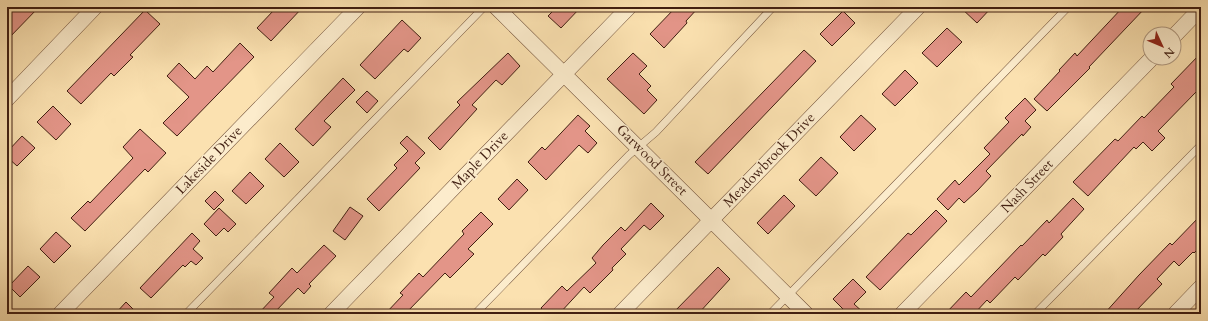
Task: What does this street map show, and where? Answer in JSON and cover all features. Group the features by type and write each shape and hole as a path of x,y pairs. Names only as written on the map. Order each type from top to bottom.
{"street":[{"path":"7,99 95,7"},
{"name":"Lakeside Drive","path":"60,314 358,7"},
{"name":"Garwood Street","path":"496,7 806,314"},
{"name":"Maple Drive","path":"331,314 629,7"},
{"name":"Meadowbrook Drive","path":"620,314 918,7"},
{"path":"1182,28 1201,8"},
{"name":"Nash Street","path":"902,314 1144,66"},
{"path":"1175,314 1201,287"}],"lane":[{"path":"186,314 484,7"},
{"path":"475,314 629,155 639,147 773,7"},
{"path":"770,314 1068,7"},
{"path":"1035,314 1201,145"}],"building":[{"path":"11,7 39,7 7,40 7,11"},
{"path":"274,7 303,7 271,41 257,28 274,10"},
{"path":"557,7 581,7 561,28 548,16"},
{"path":"676,7 699,7 686,21 687,23 664,48 650,34"},
{"path":"960,7 992,7 977,23"},
{"path":"1123,7 1146,7 1089,67 1090,68 1047,111 1034,99 1075,53 1077,56"},
{"path":"145,10 160,24 130,55 133,57 114,76 111,73 81,104 67,91"},
{"path":"843,11 855,23 832,46 820,34"},
{"path":"402,20 421,38 408,52 404,49 375,79 360,65"},
{"path":"947,28 962,42 937,67 922,53"},
{"path":"240,43 254,57 177,136 163,123 189,97 167,76 179,63 195,79 207,66 213,72"},
{"path":"804,50 816,61 708,174 695,162"},
{"path":"508,53 520,66 502,85 496,80 472,105 477,109 440,150 428,138 460,105 457,102"},
{"path":"633,53 647,66 639,74 651,86 647,90 657,100 644,114 607,79"},
{"path":"1201,53 1201,97 1196,92 1158,131 1165,138 1152,151 1143,142 1136,149 1134,147 1088,196 1073,182 1115,139 1118,141 1142,116 1144,118 1174,87 1171,84"},
{"path":"905,70 918,83 895,106 882,94"},
{"path":"343,78 355,90 324,121 331,127 313,146 295,129"},
{"path":"367,91 378,101 367,113 356,102"},
{"path":"1025,98 1036,110 1025,121 1031,127 1023,136 1022,134 986,171 991,176 977,191 964,203 959,198 948,210 937,199 955,180 959,185 990,154 984,148 1009,122 1005,118"},
{"path":"53,106 71,124 56,140 37,122"},
{"path":"578,115 590,126 585,131 597,143 588,153 579,145 546,180 528,162 542,147 545,150"},
{"path":"861,115 876,129 854,151 840,137"},
{"path":"140,129 166,153 148,172 145,169 85,231 71,218 88,201 90,203 133,158 123,147"},
{"path":"22,136 35,148 17,166 7,157 7,152"},
{"path":"407,136 425,153 415,163 420,168 379,211 367,199 397,168 394,165 408,151 400,143"},
{"path":"280,143 299,162 284,177 265,159"},
{"path":"821,157 838,173 816,196 799,180"},
{"path":"250,172 264,186 246,204 232,191"},
{"path":"517,179 528,190 509,210 498,199"},
{"path":"215,191 224,200 214,210 205,201"},
{"path":"784,195 795,206 768,234 757,223"},
{"path":"1073,198 1084,209 1061,234 1063,237 1045,256 1043,254 1018,280 1015,277 990,303 987,300 974,314 945,314 966,292 971,297 1021,245 1022,246 1047,220 1049,223"},
{"path":"651,203 664,216 650,230 644,225 621,249 626,254 612,268 613,270 590,293 584,287 559,314 546,314 541,308 562,286 567,291 596,263 592,258 603,245 621,227 625,231"},
{"path":"350,207 363,216 345,240 333,231"},
{"path":"219,208 236,224 228,232 224,228 216,236 204,224"},
{"path":"936,210 947,221 880,290 866,277 908,233 911,235"},
{"path":"481,212 493,224 468,249 474,254 450,278 445,273 405,314 385,314 403,295 400,293 419,273 423,277 464,234 462,231"},
{"path":"1201,215 1201,246 1179,266 1174,261 1157,279 1162,284 1133,314 1104,314 1170,243 1172,245"},
{"path":"56,232 71,246 54,263 40,249"},
{"path":"192,233 200,241 193,249 203,258 196,265 191,261 185,267 183,265 151,298 140,288"},
{"path":"324,245 336,256 309,284 311,286 304,294 298,288 273,314 258,314 274,297 269,293 292,268 297,273"},
{"path":"28,266 40,277 20,297 9,286"},
{"path":"718,267 730,279 698,314 672,314"},
{"path":"853,279 866,292 854,304 865,314 848,314 833,299"},
{"path":"126,302 138,314 115,314"}]}
